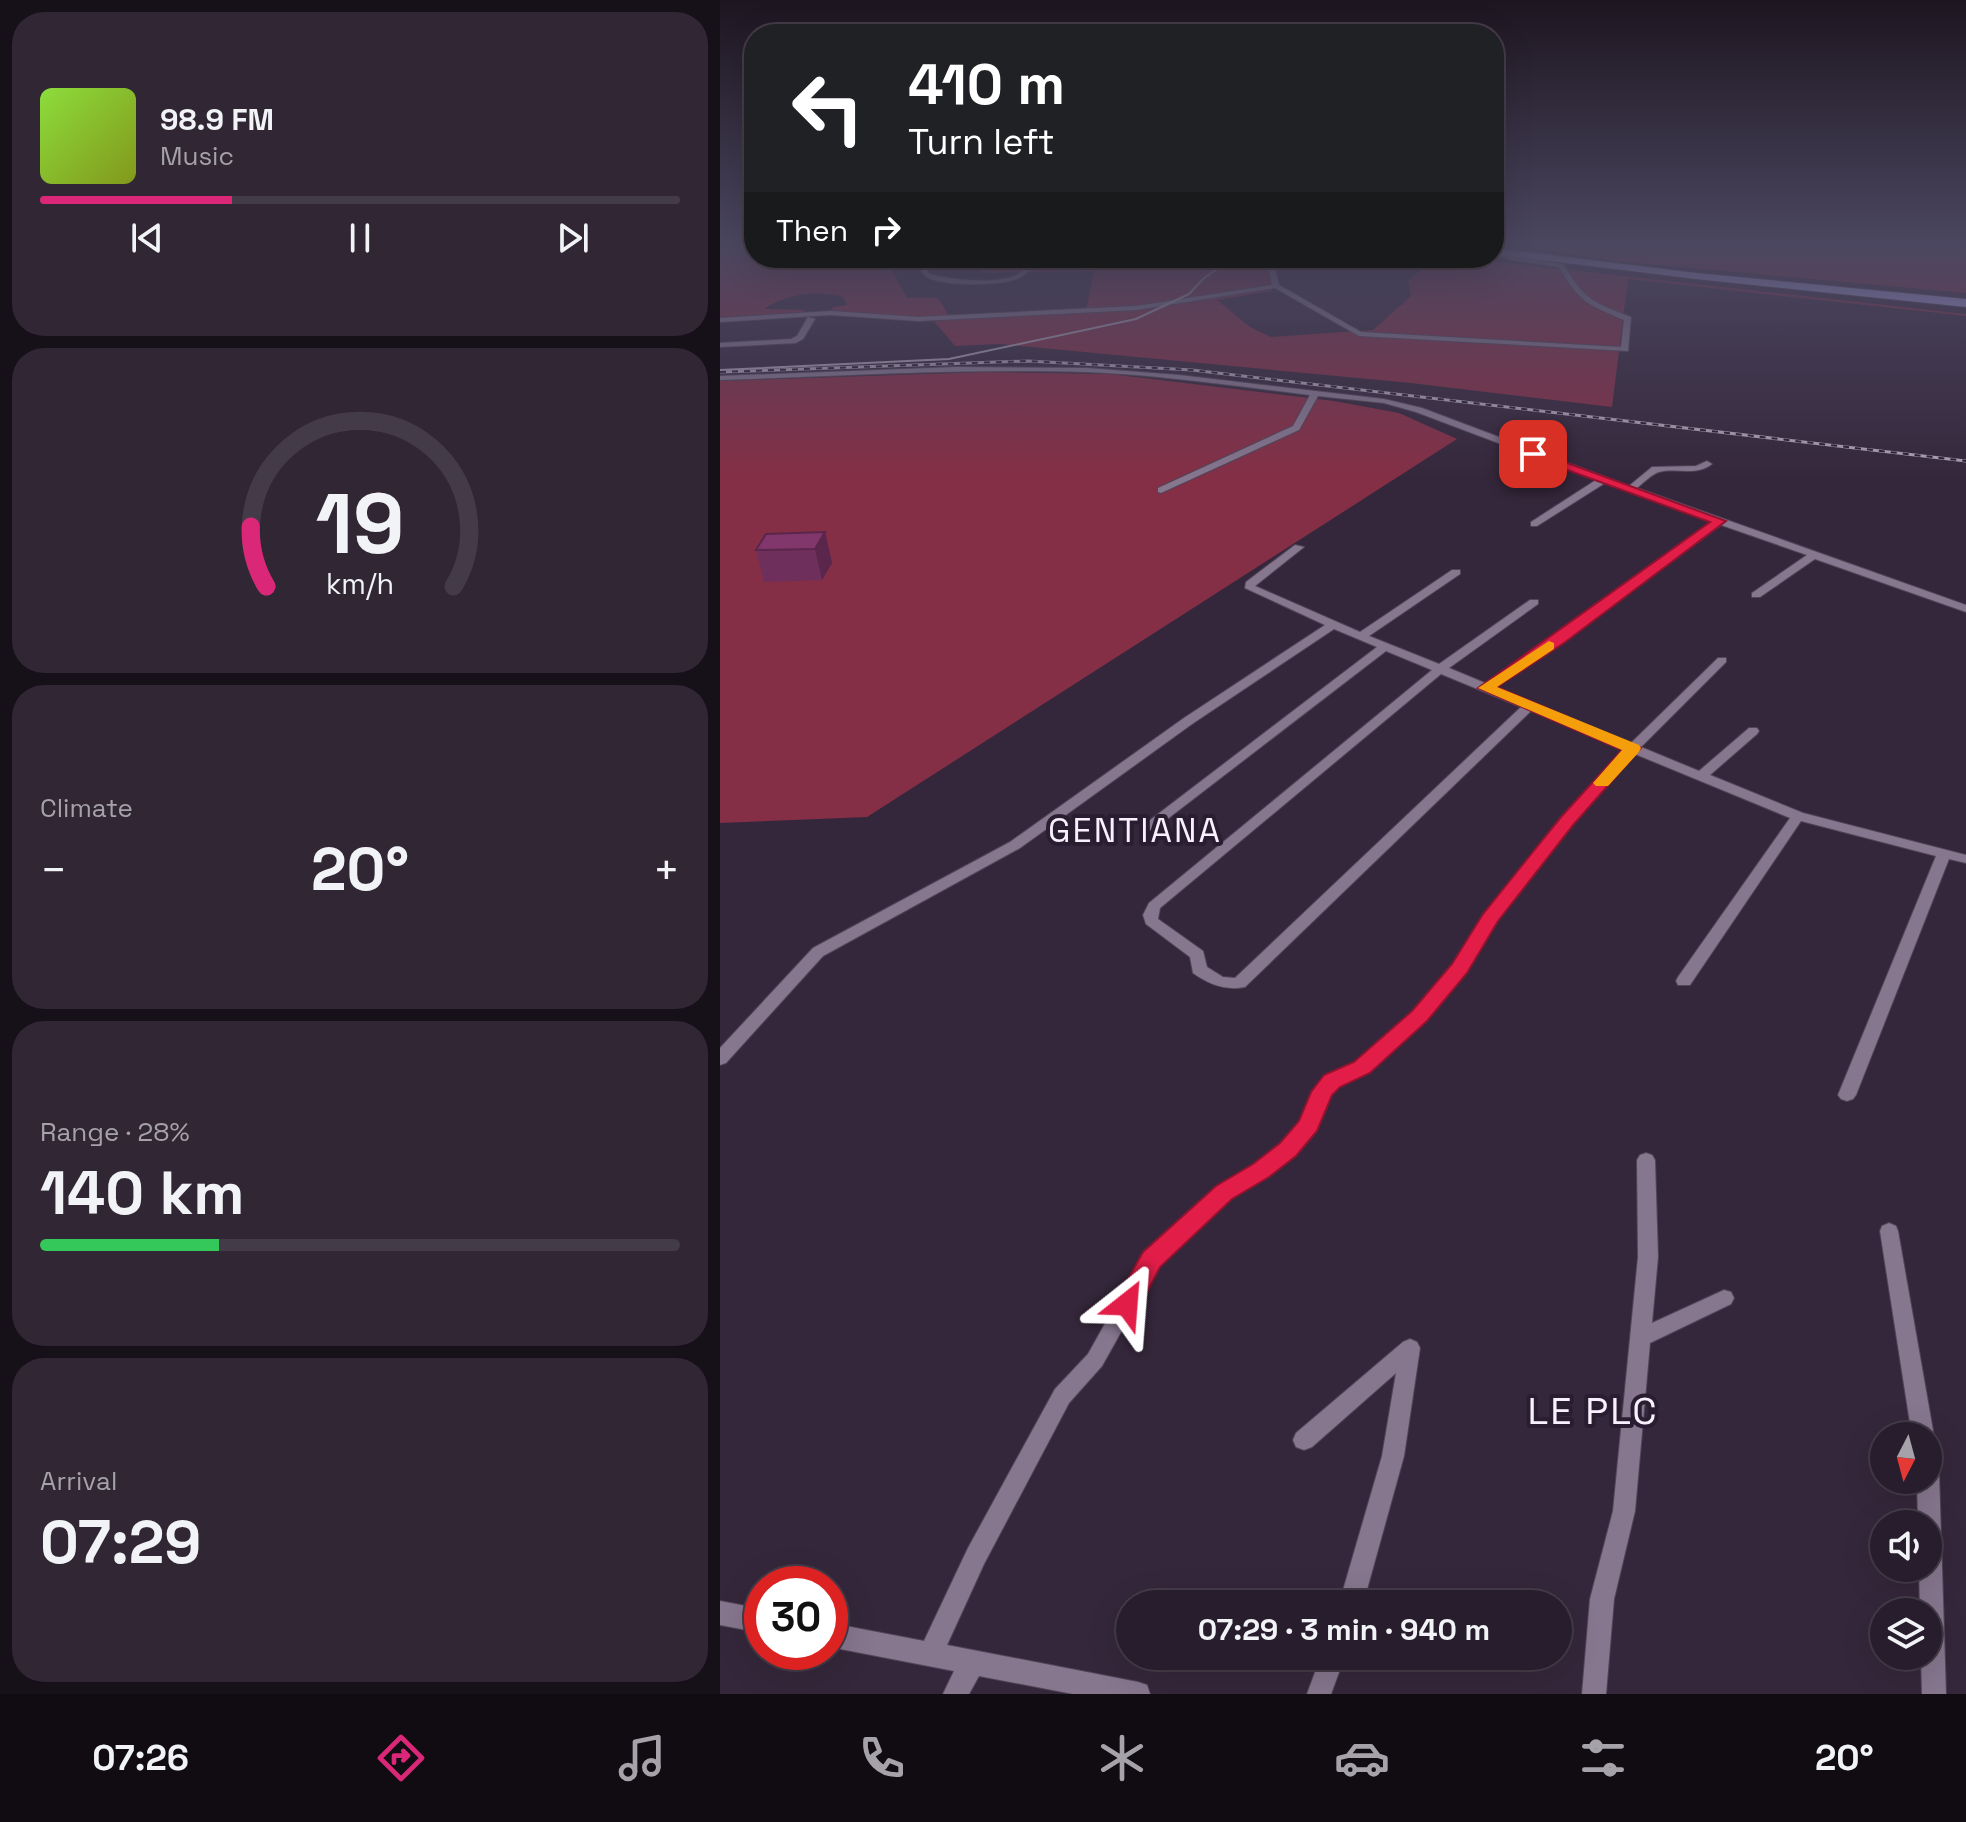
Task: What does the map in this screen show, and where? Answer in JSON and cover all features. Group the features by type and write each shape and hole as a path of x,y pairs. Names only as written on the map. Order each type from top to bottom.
{"street":[{"path":"720,345 793,341 800,337 810,321"},
{"path":"1337,321 1359,334 1625,349 1628,321"},
{"path":"720,378 1049,369 1141,373 1402,404 1603,480 1966,609"},
{"path":"1161,490 1296,428 1316,392"},
{"path":"1631,489 1655,469 1698,469 1707,464"},
{"path":"1534,524 1603,480"},
{"path":"1486,688 1559,639 1720,521"},
{"path":"1299,547 1280,558 1277,566 1250,584 1250,588 1798,816 1966,859"},
{"path":"1756,595 1814,555"},
{"path":"1361,636 1456,572"},
{"path":"1529,706 1239,983 1227,984 1210,978 1199,969 1198,955 1151,921 1154,906 1440,669 1534,602"},
{"path":"720,1059 818,952 991,860 1188,721 1333,625"},
{"path":"1148,827 1385,646"},
{"path":"930,1655 976,1556 1062,1396 1095,1360 1151,1260 1224,1192 1261,1171 1288,1150 1309,1125 1322,1092 1332,1081 1362,1067 1419,1016 1460,968 1490,919 1567,820 1633,748 1722,660"},
{"path":"1701,776 1753,731"},
{"path":"1684,981 1798,816"},
{"path":"1847,1095 1944,854"},
{"path":"1594,1694 1602,1599 1624,1511 1648,1257 1646,1160"},
{"path":"1889,1231 1921,1422"},
{"path":"1640,1338 1724,1298"},
{"path":"1304,1440 1410,1348 1393,1456 1355,1590"},
{"path":"1929,1494 1934,1694"},
{"path":"720,1613 744,1618"},
{"path":"848,1639 1138,1694"},
{"path":"955,1694 973,1663"},
{"path":"1319,1694 1328,1670"}],"shaded area":[{"path":"934,321 1243,321 1271,337 1373,330 1383,321 1623,321 1612,407 1411,383 999,344 955,346"},
{"path":"986,372 1110,374 1334,401 1399,413 1457,439 867,817 720,823 720,381"}],"building":[{"path":"825,532 815,549 756,550 766,534"}],"tram line":[{"path":"720,370 949,359 1126,321"}],"railway":[{"path":"720,372 1028,361 1192,370 1966,461"}],"slow traffic":[{"path":"1549,646 1486,688 1633,748 1602,783"}],"district":[{"name":"GENTIANA","path":"1135,830"},
{"name":"LE PLC","path":"1593,1411"}],"route":[{"path":"1127,1304 1151,1260 1224,1192 1261,1171 1288,1150 1309,1125 1322,1092 1332,1081 1362,1067 1419,1016 1460,968 1490,919 1567,820 1633,748 1486,688 1559,639 1720,521 1533,454"}]}
